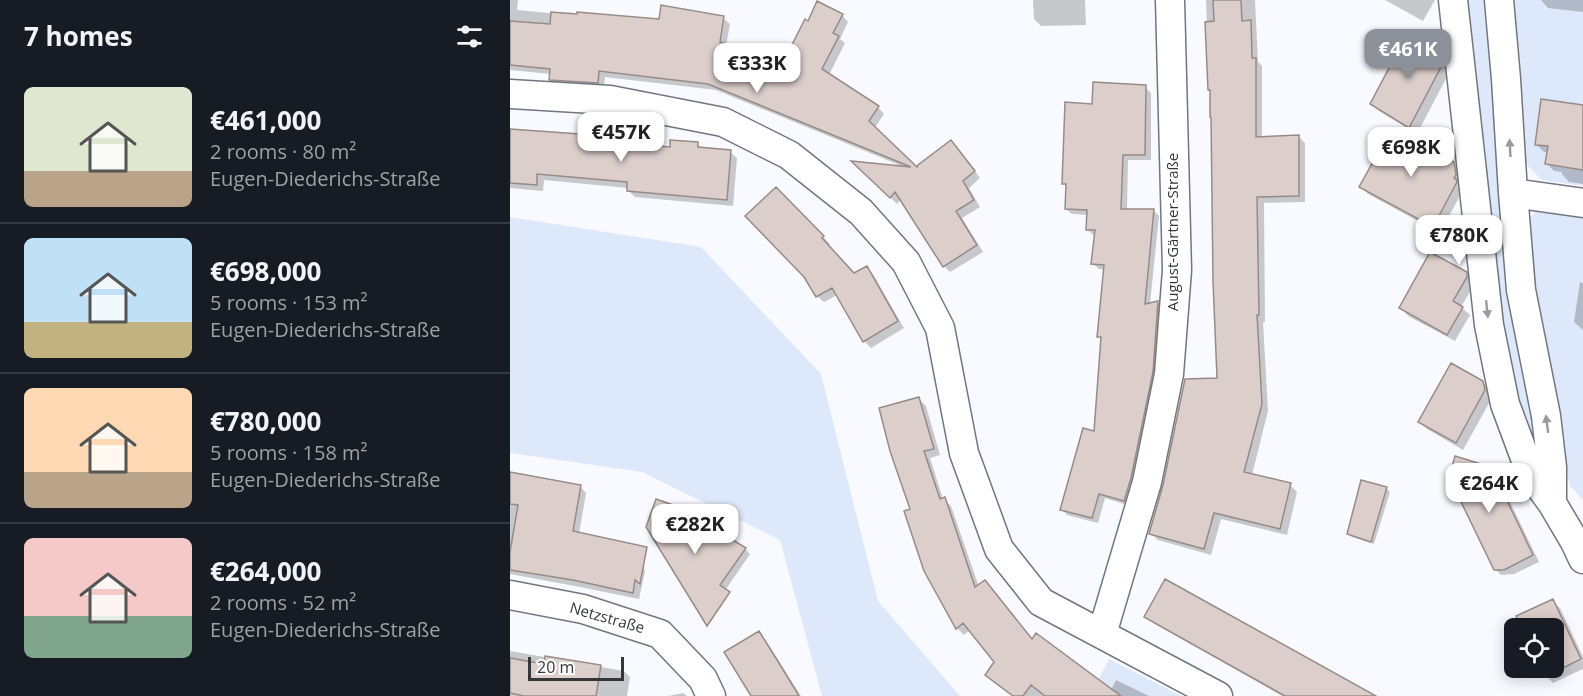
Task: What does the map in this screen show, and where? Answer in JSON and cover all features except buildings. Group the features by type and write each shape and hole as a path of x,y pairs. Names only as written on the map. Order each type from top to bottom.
{"street":[{"name":"August-Gärtner-Straße","path":"1102,634 1147,482 1169,374 1176,270 1170,0"},
{"path":"1453,0 1489,326 1505,404 1532,474 1580,546"},
{"path":"1498,0 1521,290 1546,416 1552,467 1552,503"},
{"path":"510,94 610,100 723,122 789,155 861,212 906,262 940,328 964,453 999,549 1041,602 1218,696"},
{"path":"1513,193 1583,203"},
{"name":"Netzstraße","path":"510,595 583,609 660,633 703,678 711,696"}],"shaded area":[{"path":"1461,0 1491,0 1543,465 1511,388"},
{"path":"1513,0 1583,0 1583,186 1542,180 1525,163"},
{"path":"1541,206 1583,212 1583,500 1570,486 1544,360 1531,274 1528,220"},
{"path":"510,217 701,247 821,374 878,601 960,696 822,696 780,540 642,472 510,453"},
{"path":"1109,659 1181,696 1090,696"}]}
